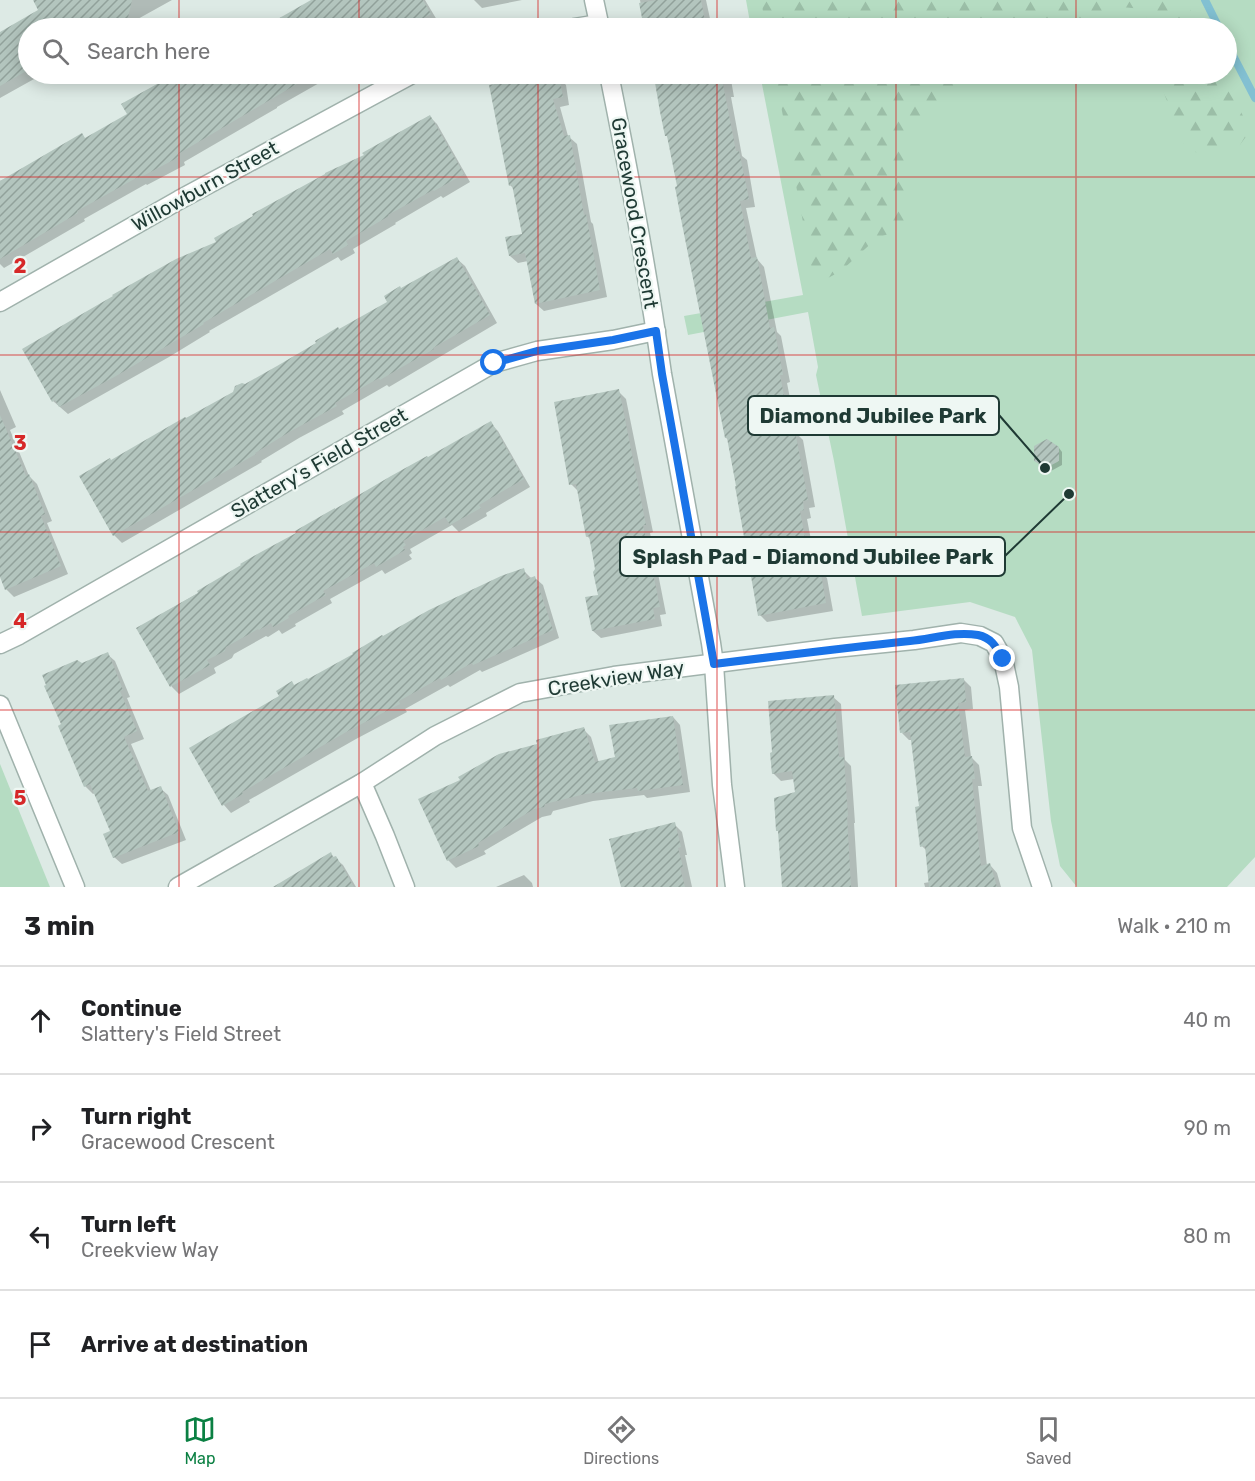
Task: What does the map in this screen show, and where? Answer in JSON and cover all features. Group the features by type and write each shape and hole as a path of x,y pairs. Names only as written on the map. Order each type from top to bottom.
{"street":[{"path":"594,0 597,18"},
{"name":"Willowburn Street","path":"0,302 179,200 394,84"},
{"name":"Gracewood Crescent","path":"611,84 714,664 722,785 735,887"},
{"name":"Slattery's Field Street","path":"0,644 494,363 537,351 656,331"},
{"name":"Creekview Way","path":"178,887 362,783 435,736 520,693 614,676 961,633 980,636 994,643 1003,659 1009,687 1022,828 1042,887"},
{"path":"0,705 75,887"},
{"path":"362,783 405,887"}],"green space":[{"path":"746,0 1255,0 1255,857 1227,887 1077,887 1060,866 1051,821 1032,650 1015,617 970,602 862,616 816,375 818,367 808,312 688,335 684,316 803,295 762,84 1237,84 1237,18 749,18"},
{"path":"761,0 1189,0 1194,18 1147,18 1143,9 1121,7 1093,18 764,18"},
{"path":"777,84 964,84 911,139 905,155 905,221 894,232 877,238 841,271 828,278 813,275"},
{"path":"1160,84 1227,84 1244,118 1248,134 1239,146 1197,153 1184,144"},
{"path":"0,764 50,887 0,887"}],"building":[{"path":"33,0 132,0 128,18 24,18 38,10"},
{"path":"311,0 423,0 431,14 424,18 280,18"},
{"path":"657,0 701,0 704,18 642,18 639,3"},
{"path":"18,22 18,76 0,86 0,32"},
{"path":"157,84 297,84 178,154 179,157 77,211 78,213 0,259 0,181 82,133 85,138 127,114 121,104"},
{"path":"561,84 563,97 553,99 564,136 570,135 600,290 535,304 525,253 509,256 505,237 522,234 512,185 509,186 489,85"},
{"path":"655,84 723,84 736,151 739,151 749,199 740,201 751,258 757,257 770,328 774,327 791,432 795,431 808,500 803,501 804,510 800,511 811,570 820,568 826,603 758,616 727,438 725,438 681,219 667,136 665,136"},
{"path":"430,115 464,174 388,215 346,241 348,245 333,254 330,249 116,376 59,407 55,400 52,402 22,349 176,259 216,242 214,238 253,216 252,214 325,173 364,155 362,153"},
{"path":"457,257 490,315 380,380 379,378 335,403 337,406 113,536 79,476 233,392 235,386 245,384 316,343 315,341 338,327 339,329 387,302 384,296 400,286 401,288"},
{"path":"619,389 660,607 653,608 655,619 592,631 585,597 598,595 593,572 595,569 589,536 586,537 576,484 569,485 554,402"},
{"path":"0,415 26,476 29,474 45,514 41,516 61,566 5,590 0,577"},
{"path":"491,421 524,479 479,505 481,508 450,525 445,517 403,541 406,545 403,547 405,550 376,567 374,563 323,591 326,595 273,627 271,623 226,647 225,651 207,660 210,665 170,687 136,628 198,593 197,591 240,564 296,533 295,531"},
{"path":"1047,439 1059,447 1059,461 1046,468 1034,461 1034,446"},
{"path":"524,568 527,579 535,576 553,630 473,665 472,663 441,680 440,678 399,701 400,704 348,731 242,792 243,794 222,806 189,748 279,696 276,691 292,681 294,685 308,679 429,610 501,576"},
{"path":"108,652 123,690 120,691 137,731 124,737 148,791 161,786 179,832 113,858 103,834 110,831 90,784 84,787 58,726 61,724 44,686 46,685 42,675 77,660 82,663"},
{"path":"964,678 966,702 958,703 965,757 972,756 975,779 972,779 981,866 990,863 997,887 929,887 925,846 920,847 915,807 919,806 910,732 900,733 895,685"},
{"path":"834,695 839,757 844,757 851,887 782,887 774,798 795,792 792,771 772,774 768,701"},
{"path":"673,716 683,785 638,791 637,788 585,794 545,804 544,807 534,809 478,843 479,846 447,861 418,799 460,780 458,777 499,754 537,744 536,740 584,727 595,762 615,757 609,725"},
{"path":"675,822 681,847 678,848 683,867 680,868 685,887 621,887 609,839"},
{"path":"331,852 333,857 336,856 354,887 273,887"}],"waterway":[{"path":"1205,0 1214,18"},
{"path":"1237,63 1255,98"}],"place":[{"name":"Diamond Jubilee Park","path":"1045,468"},
{"name":"Splash Pad - Diamond Jubilee Park","path":"1069,494"}],"route":[{"path":"494,363 537,351 656,331 714,664 961,633 980,636 994,643 1003,659"}]}
